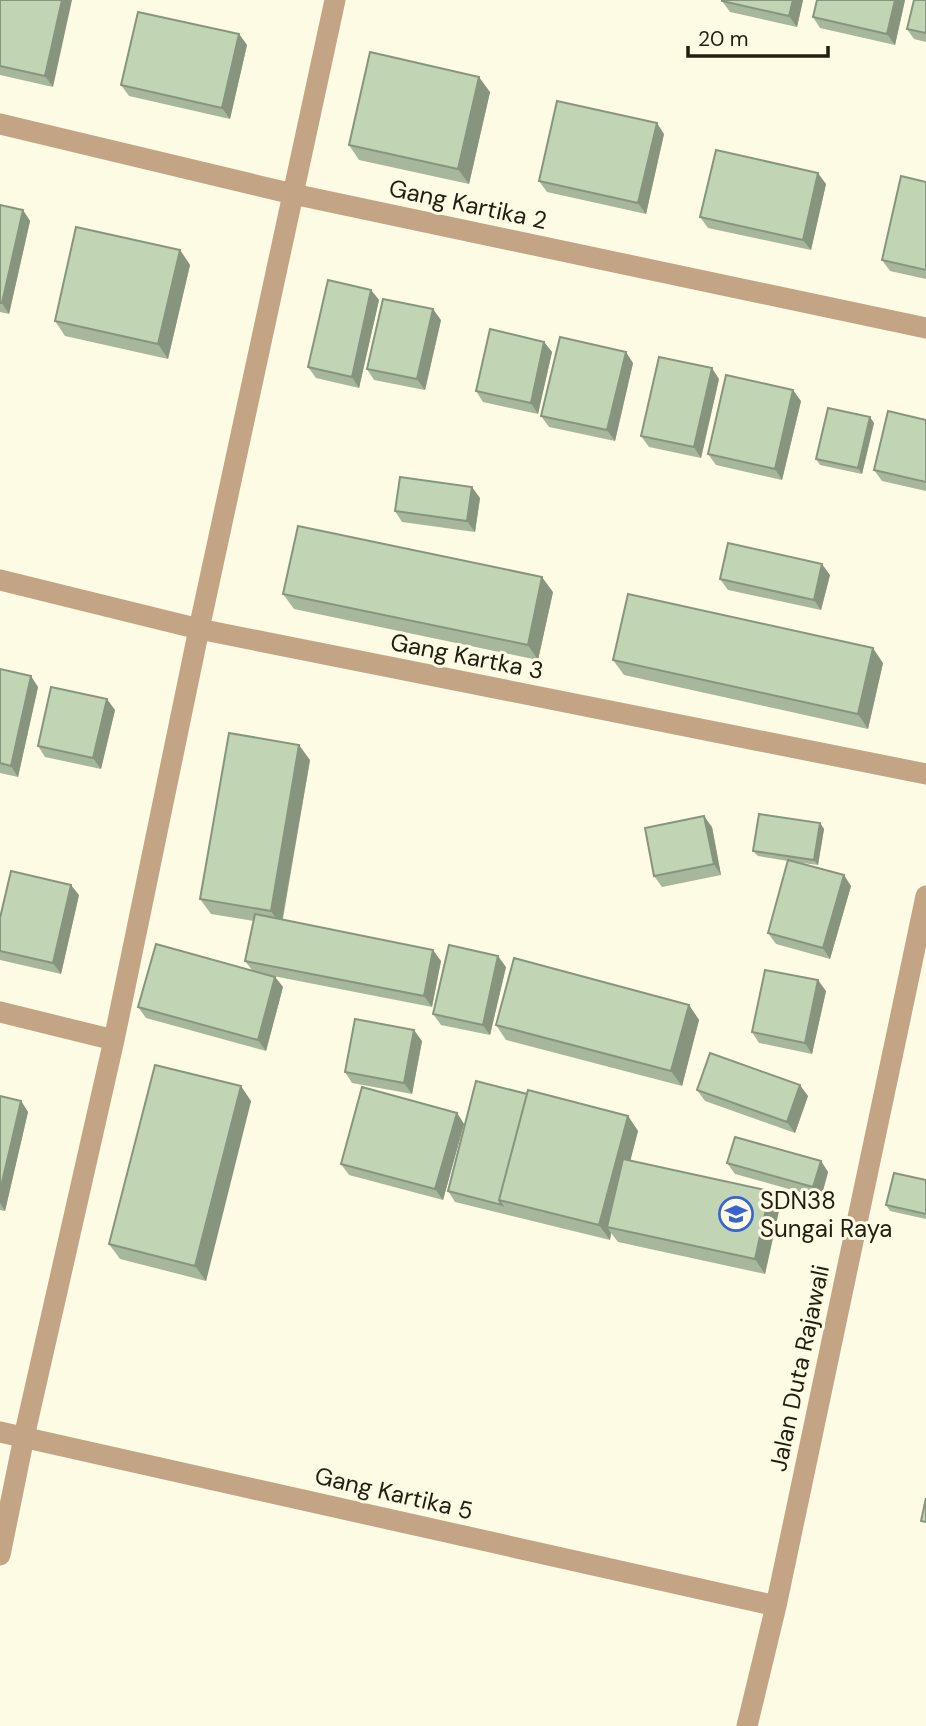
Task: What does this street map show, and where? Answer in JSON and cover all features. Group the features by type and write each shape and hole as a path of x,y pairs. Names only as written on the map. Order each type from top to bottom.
{"street":[{"path":"0,1555 114,1040 199,629 335,0"},
{"name":"Gang Kartika 2","path":"0,124 293,194 926,327"},
{"name":"Gang Kartka 3","path":"0,580 199,629 926,774"},
{"name":"Jalan Duta Rajawali","path":"747,1726 776,1606 926,896"},
{"path":"0,1012 114,1040"},
{"name":"Gang Kartika 5","path":"0,1432 776,1606"}],"building":[{"path":"0,0 62,0 45,76 0,66"},
{"path":"722,0 793,0 789,16"},
{"path":"817,0 895,0 887,34 813,17"},
{"path":"914,0 926,0 926,33 907,29"},
{"path":"138,12 239,34 222,108 121,85"},
{"path":"370,52 479,77 458,169 349,145"},
{"path":"557,101 657,123 638,203 539,181"},
{"path":"716,150 818,173 803,240 700,217"},
{"path":"901,176 926,182 926,270 882,260"},
{"path":"0,205 23,210 2,303 0,303"},
{"path":"76,227 180,250 158,344 55,321"},
{"path":"328,280 371,290 352,377 308,367"},
{"path":"383,299 433,309 417,379 367,369"},
{"path":"490,329 544,342 531,403 476,391"},
{"path":"560,337 626,352 607,430 541,416"},
{"path":"659,357 712,368 694,447 641,436"},
{"path":"726,375 793,390 775,469 708,454"},
{"path":"828,408 870,417 858,468 816,459"},
{"path":"888,411 926,420 926,482 874,470"},
{"path":"400,477 472,487 467,521 395,511"},
{"path":"298,526 542,577 528,645 283,594"},
{"path":"728,543 822,564 814,600 720,579"},
{"path":"628,594 873,648 858,714 613,660"},
{"path":"0,669 31,676 11,766 0,763"},
{"path":"51,687 107,699 93,758 38,746"},
{"path":"229,733 299,745 271,911 200,899"},
{"path":"759,814 820,823 814,860 753,851"},
{"path":"704,816 714,864 654,876 645,828"},
{"path":"788,860 844,875 823,948 768,933"},
{"path":"11,871 71,885 53,963 0,951 0,918"},
{"path":"255,914 433,950 424,996 245,961"},
{"path":"156,944 275,977 258,1040 138,1007"},
{"path":"449,945 498,956 483,1025 433,1014"},
{"path":"514,958 689,1005 671,1071 496,1025"},
{"path":"765,970 818,980 805,1043 752,1032"},
{"path":"355,1019 414,1030 404,1083 345,1072"},
{"path":"710,1053 800,1085 787,1122 697,1090"},
{"path":"155,1065 241,1086 195,1266 109,1244"},
{"path":"476,1081 527,1094 499,1200 502,1205 448,1191"},
{"path":"362,1087 457,1113 435,1189 341,1164"},
{"path":"528,1090 628,1116 599,1225 499,1200"},
{"path":"0,1096 21,1101 0,1191"},
{"path":"735,1137 821,1161 813,1187 727,1163"},
{"path":"623,1159 770,1191 755,1259 607,1227"},
{"path":"894,1173 926,1180 926,1214 886,1205"},
{"path":"926,1498 926,1522 921,1521"}],"place":[{"name":"SDN38 Sungai Raya","path":"736,1214"}]}
